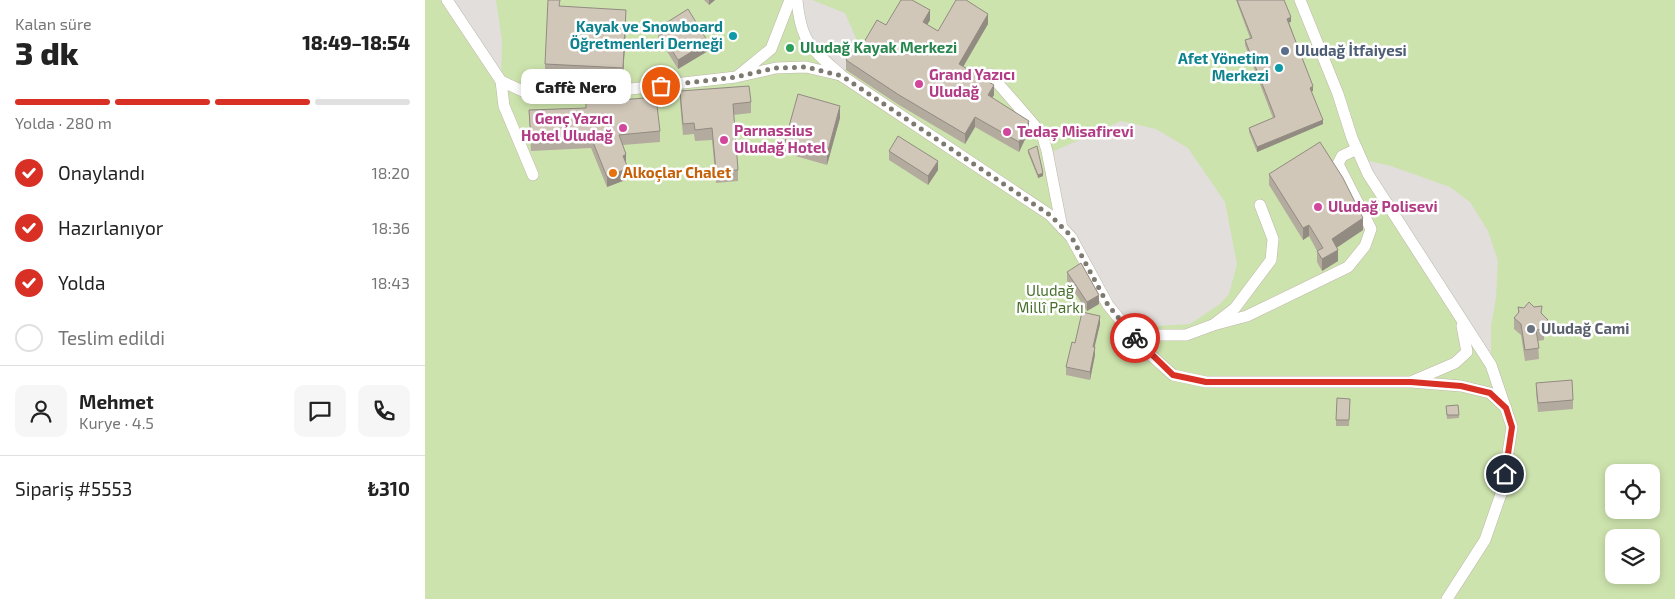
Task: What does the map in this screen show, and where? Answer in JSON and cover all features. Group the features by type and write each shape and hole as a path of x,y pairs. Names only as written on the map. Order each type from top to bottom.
{"street":[{"path":"447,0 501,81 504,106 533,176"},
{"path":"736,77 771,49 790,0"},
{"path":"797,0 799,27 813,50 842,76 1050,215 1071,236 1108,305 1143,348 1173,375 1206,382 1411,382 1461,386 1490,393 1506,408"},
{"path":"1300,0 1368,174 1449,296 1461,320 1491,365 1512,427 1502,491 1485,540 1447,599"},
{"path":"501,81 529,94 569,96 736,77 776,68 806,67 842,76"},
{"path":"990,74 1042,134 1062,228"},
{"path":"1133,335 1186,335 1247,316 1348,267 1365,246 1371,229 1338,164 1342,156 1357,149"},
{"path":"1213,326 1235,308 1271,260 1273,239 1260,205"},
{"path":"1411,382 1455,364 1467,352 1461,320"}],"green space":[{"name":"Uludağ Millî Parkı","path":"425,0 1675,0 1675,599 425,599"}],"shaded area":[{"path":"447,0 496,0 502,41 501,81"},
{"path":"797,0 812,0 845,13 856,38 851,58 842,76 813,50"},
{"path":"1121,121 1156,129 1188,148 1225,202 1237,264 1229,294 1220,304 1190,324 1127,328 1062,228 1052,152"},
{"path":"1361,159 1391,166 1450,187 1470,202 1488,231 1498,261 1496,298 1491,326 1491,365"}],"building":[{"path":"548,0 560,0 559,6 626,10 623,68 545,64"},
{"name":"Grand Yazıcı Uludağ","path":"901,0 912,0 930,10 923,22 938,31 956,0 966,0 988,14 959,64 994,85 988,95 1029,121 1019,142 975,117 965,134 899,95 846,60 852,51 857,54 877,20 886,25"},
{"path":"1237,0 1284,0 1291,17 1287,19 1313,86 1310,88 1323,120 1257,147 1249,128 1275,117 1245,40 1252,38"},
{"path":"688,9 708,42 678,60 658,28"},
{"name":"Parnassius Uludağ Hotel","path":"749,86 751,102 733,104 738,170 716,171 712,128 695,130 694,123 683,124 680,91"},
{"path":"798,94 840,106 827,154 785,141"},
{"path":"656,97 660,131 619,135 626,154 623,156 628,168 607,177 591,137 531,140 529,110 586,108 586,103"},
{"path":"898,136 938,161 928,176 889,151"},
{"name":"Uludağ Polisevi","path":"1320,142 1343,178 1363,218 1332,239 1338,250 1322,259 1317,251 1323,248 1309,225 1303,228 1269,174"},
{"path":"1037,146 1043,173 1038,175 1028,150"},
{"path":"1081,263 1099,295 1087,302 1067,272"},
{"path":"1529,302 1534,307 1542,306 1541,313 1548,320 1544,324 1544,329 1536,330 1539,348 1525,350 1521,324 1514,318 1519,312 1518,307 1524,308"},
{"path":"1082,312 1100,316 1090,372 1066,367 1072,342 1075,343"},
{"path":"1572,380 1573,400 1538,403 1536,383"},
{"path":"1337,398 1350,399 1349,420 1336,420"},
{"path":"1458,405 1459,415 1447,415 1446,406"}],"way so far":[{"path":"661,86 736,77 776,68 806,67 842,76 1050,215 1071,236 1108,305 1135,338"}],"place":[{"name":"Kayak ve Snowboard Öğretmenleri Derneği","path":"733,36"},
{"name":"Uludağ Kayak Merkezi","path":"790,48"},
{"name":"Uludağ İtfaiyesi","path":"1285,51"},
{"name":"Afet Yönetim Merkezi","path":"1279,68"},
{"name":"Grand Yazıcı Uludağ","path":"919,84"},
{"name":"Caffè Nero","path":"661,86"},
{"name":"Genç Yazıcı Hotel Uludağ","path":"623,128"},
{"name":"Tedaş Misafirevi","path":"1007,132"},
{"name":"Parnassius Uludağ Hotel","path":"724,140"},
{"name":"Alkoçlar Chalet","path":"613,173"},
{"name":"Uludağ Polisevi","path":"1318,207"},
{"name":"Uludağ Cami","path":"1531,329"}],"route":[{"path":"1135,338 1143,348 1173,375 1206,382 1411,382 1461,386 1490,393 1506,408 1512,427 1505,474"}]}
